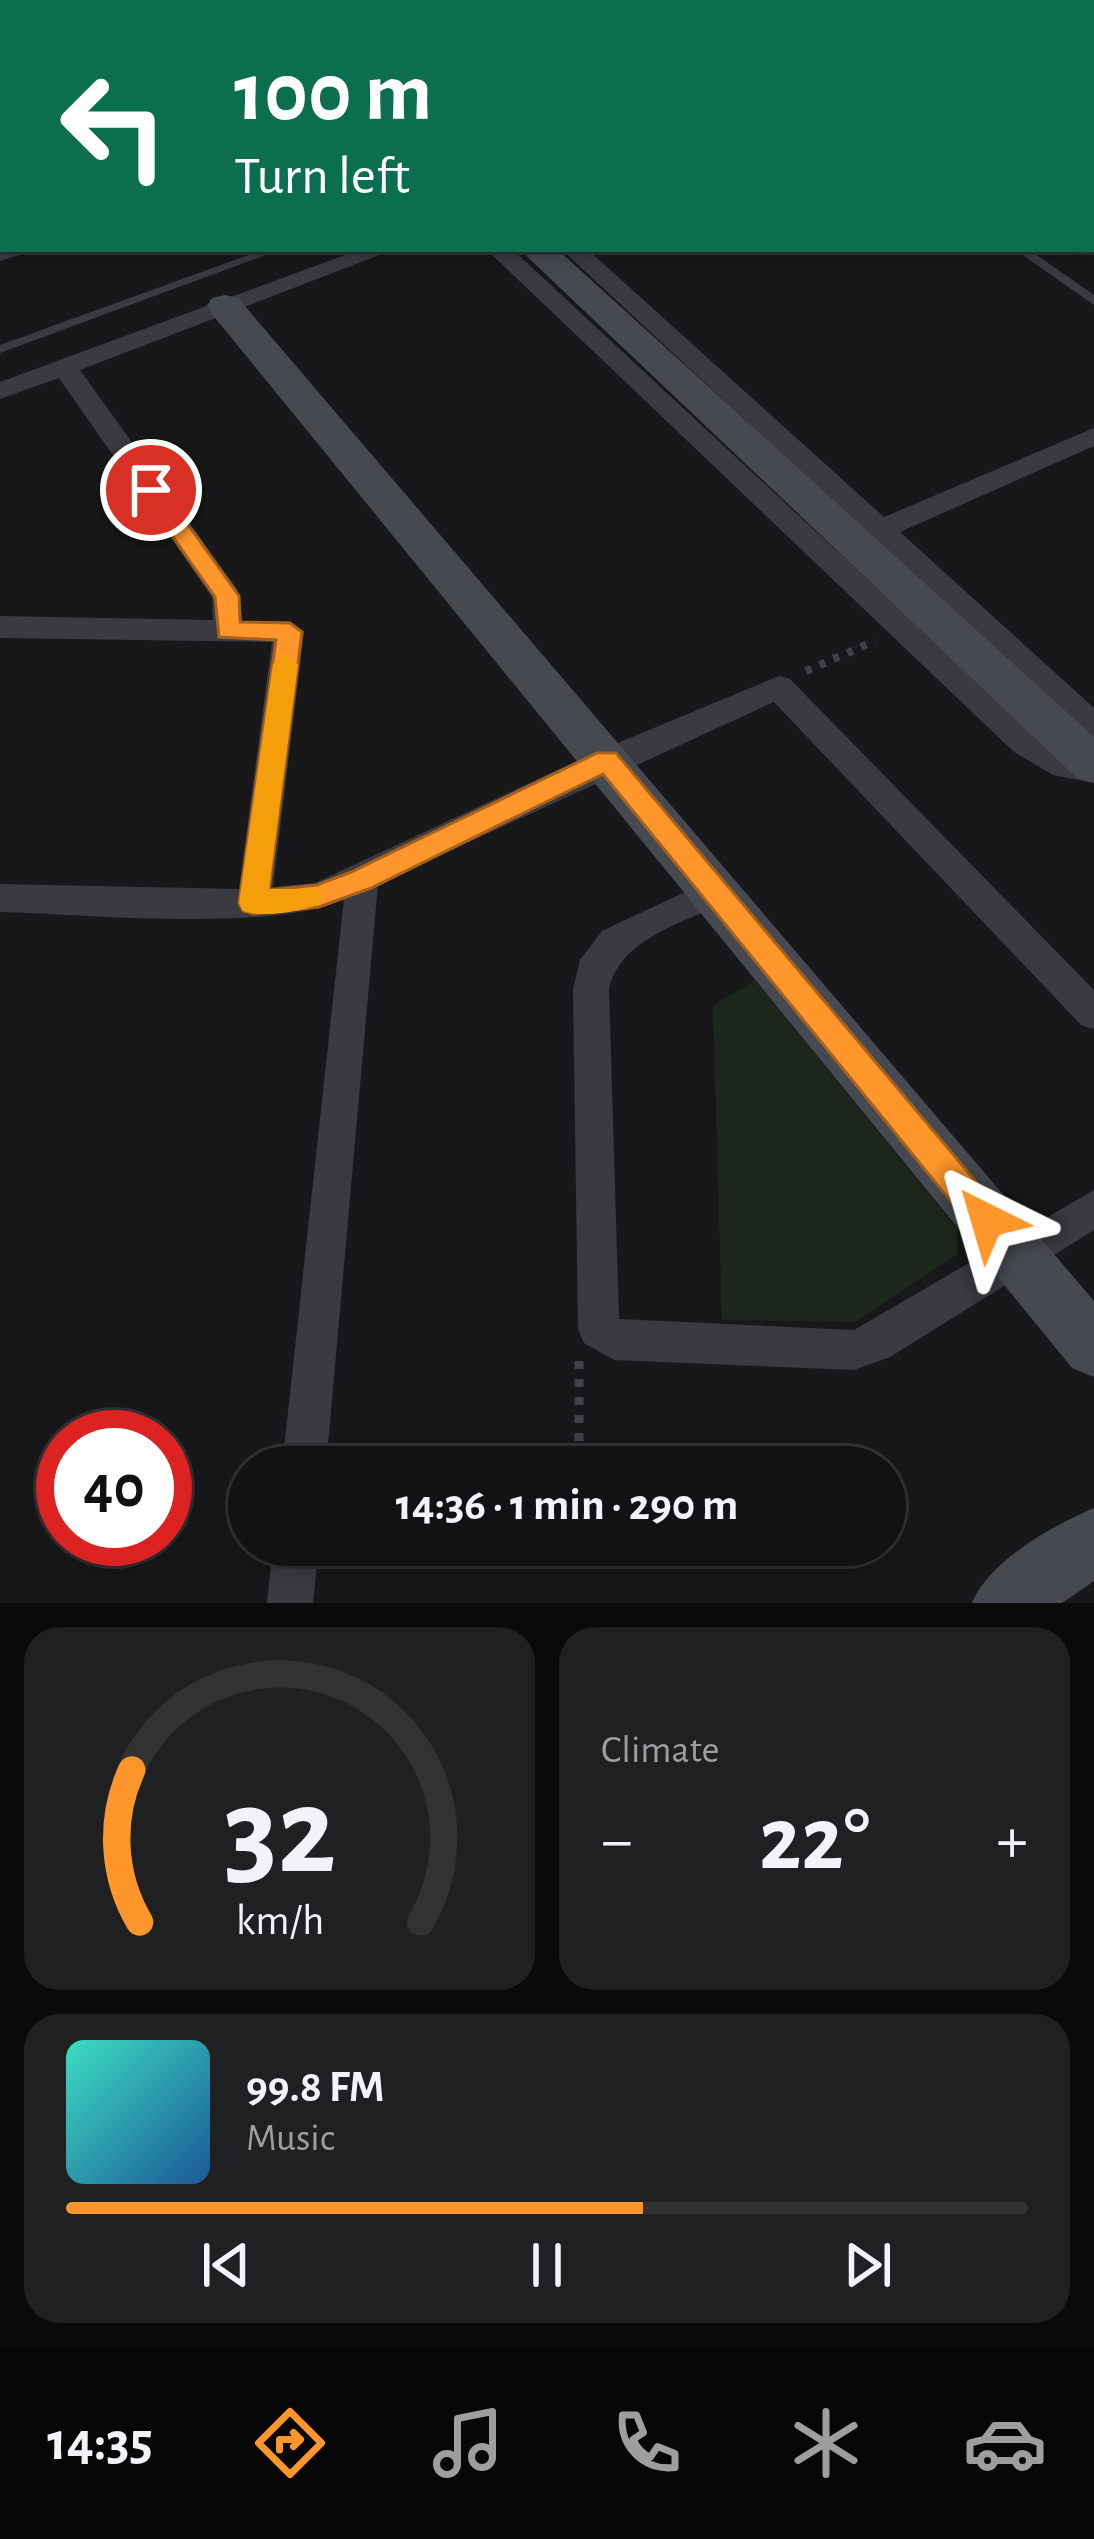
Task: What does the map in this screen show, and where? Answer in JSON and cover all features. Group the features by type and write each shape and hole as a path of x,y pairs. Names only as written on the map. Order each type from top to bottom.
{"street":[{"path":"0,391 375,252"},
{"path":"501,252 1024,744 1064,766 1094,768"},
{"path":"539,252 1094,768"},
{"path":"576,252 1094,726"},
{"path":"225,306 1094,1347"},
{"path":"64,367 227,596 228,631"},
{"path":"882,529 1094,436"},
{"path":"0,627 290,632 254,903"},
{"path":"0,898 254,903 319,896 607,760 779,687 1094,1014"},
{"path":"306,1446 361,880"},
{"path":"715,892 614,941 598,960 591,989 599,1329 614,1340 854,1350 875,1343 1094,1208"},
{"path":"1005,1603 1094,1541"},
{"path":"290,1603 294,1566"}],"lane":[{"path":"0,349 268,252"},
{"path":"1024,252 1094,302"}],"path":[{"path":"779,687 793,676 881,638"},
{"path":"579,1446 579,1360 599,1329"}],"shaded area":[{"path":"755,980 957,1229 958,1254 856,1322 722,1320 713,1006"}],"slow traffic":[{"path":"285,664 254,903 308,897"}],"route":[{"path":"151,490 227,596 228,631 290,632 254,903 319,896 361,880 607,760 987,1220"}]}
